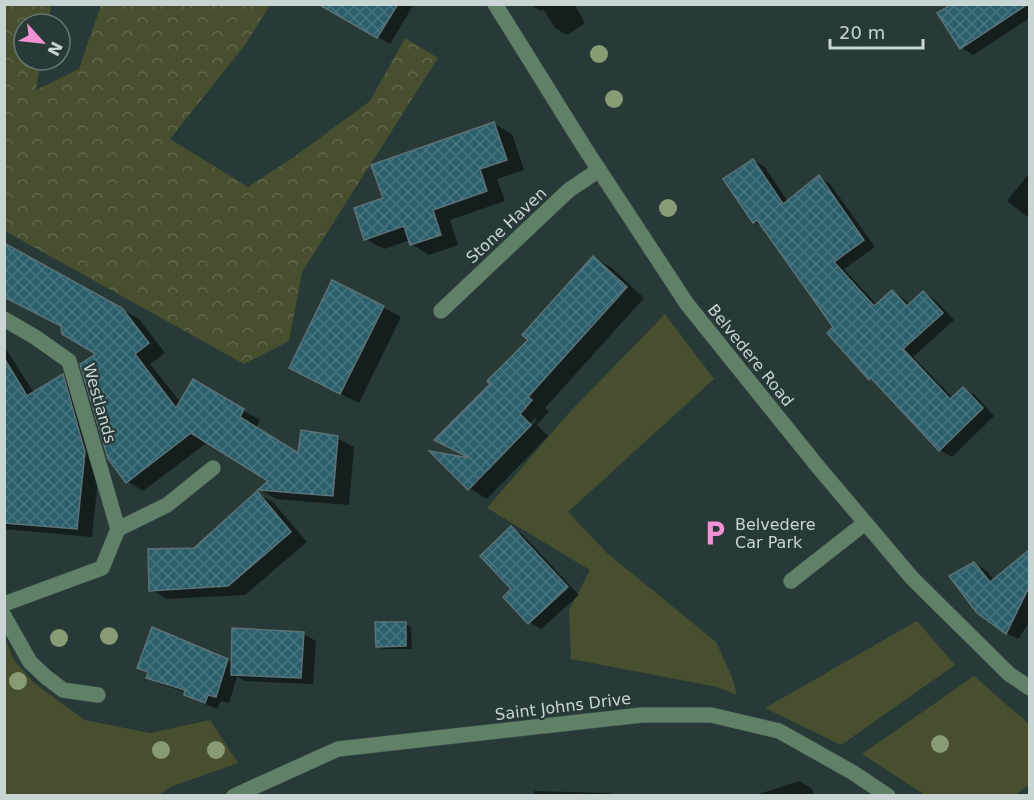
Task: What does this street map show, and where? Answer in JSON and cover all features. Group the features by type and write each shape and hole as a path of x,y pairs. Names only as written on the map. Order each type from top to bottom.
{"street":[{"name":"Belvedere Road","path":"495,4 599,170 687,304 912,578 1009,674 1029,688"},
{"name":"Stone Haven","path":"441,311 569,190 599,170"},
{"name":"Westlands","path":"4,319 35,336 69,362 118,529"},
{"path":"4,604 102,568 118,529 167,505 213,468"},
{"path":"791,581 865,523"},
{"path":"4,616 30,662 46,677 63,690 98,694"},
{"name":"Saint Johns Drive","path":"234,795 338,749 642,715 711,715 779,731 888,795"}],"green space":[{"path":"5,4 51,5 50,12 12,12 12,72 39,72 36,90 79,69 101,5 270,5 245,45 170,139 248,187 294,157 370,101 405,38 438,58 302,272 289,341 244,364 5,231"},
{"path":"665,314 714,379 568,512 607,553 716,642 732,677 737,695 717,687 571,659 569,610 590,570 487,508 568,414"},
{"path":"917,621 955,665 841,745 765,708"},
{"path":"5,638 14,660 34,683 85,720 150,733 210,720 238,763 173,786 158,795 5,795"},
{"path":"974,676 1029,724 1029,785 1015,795 925,795 862,754"}],"building":[{"path":"318,4 398,4 377,38"},
{"path":"952,4 1028,4 960,49 937,13"},
{"path":"494,122 507,160 480,169 487,191 433,210 441,235 410,245 404,226 364,240 354,208 383,198 371,165"},
{"path":"753,159 783,204 819,175 864,240 834,262 874,306 892,290 907,306 923,291 943,313 903,349 950,399 963,387 983,408 939,451 871,378 869,380 827,333 833,327 757,220 753,223 723,179"},
{"path":"4,243 122,308 149,343 135,354 176,408 193,379 244,409 240,417 298,453 301,430 338,436 333,496 258,490 268,481 191,433 126,483 108,459 80,364 96,354 62,334 61,326 4,297"},
{"path":"593,256 627,287 528,397 532,400 520,414 531,425 468,490 429,451 470,458 434,440 490,384 487,381 528,340 522,335"},
{"path":"332,280 384,306 340,394 289,368"},
{"path":"4,358 27,396 63,374 85,452 77,529 4,523"},
{"path":"257,491 291,532 228,586 149,591 148,549 194,548"},
{"path":"511,526 568,587 528,624 503,597 511,589 480,556"},
{"path":"1029,550 1029,587 1006,634 977,613 949,576 974,562 990,582"},
{"path":"375,622 406,622 406,646 376,647"},
{"path":"152,627 228,659 216,697 208,695 205,703 184,695 185,690 146,678 148,672 137,668"},
{"path":"232,628 304,632 301,678 231,675"}],"place":[{"name":"Belvedere Car Park","path":"715,533"}]}
